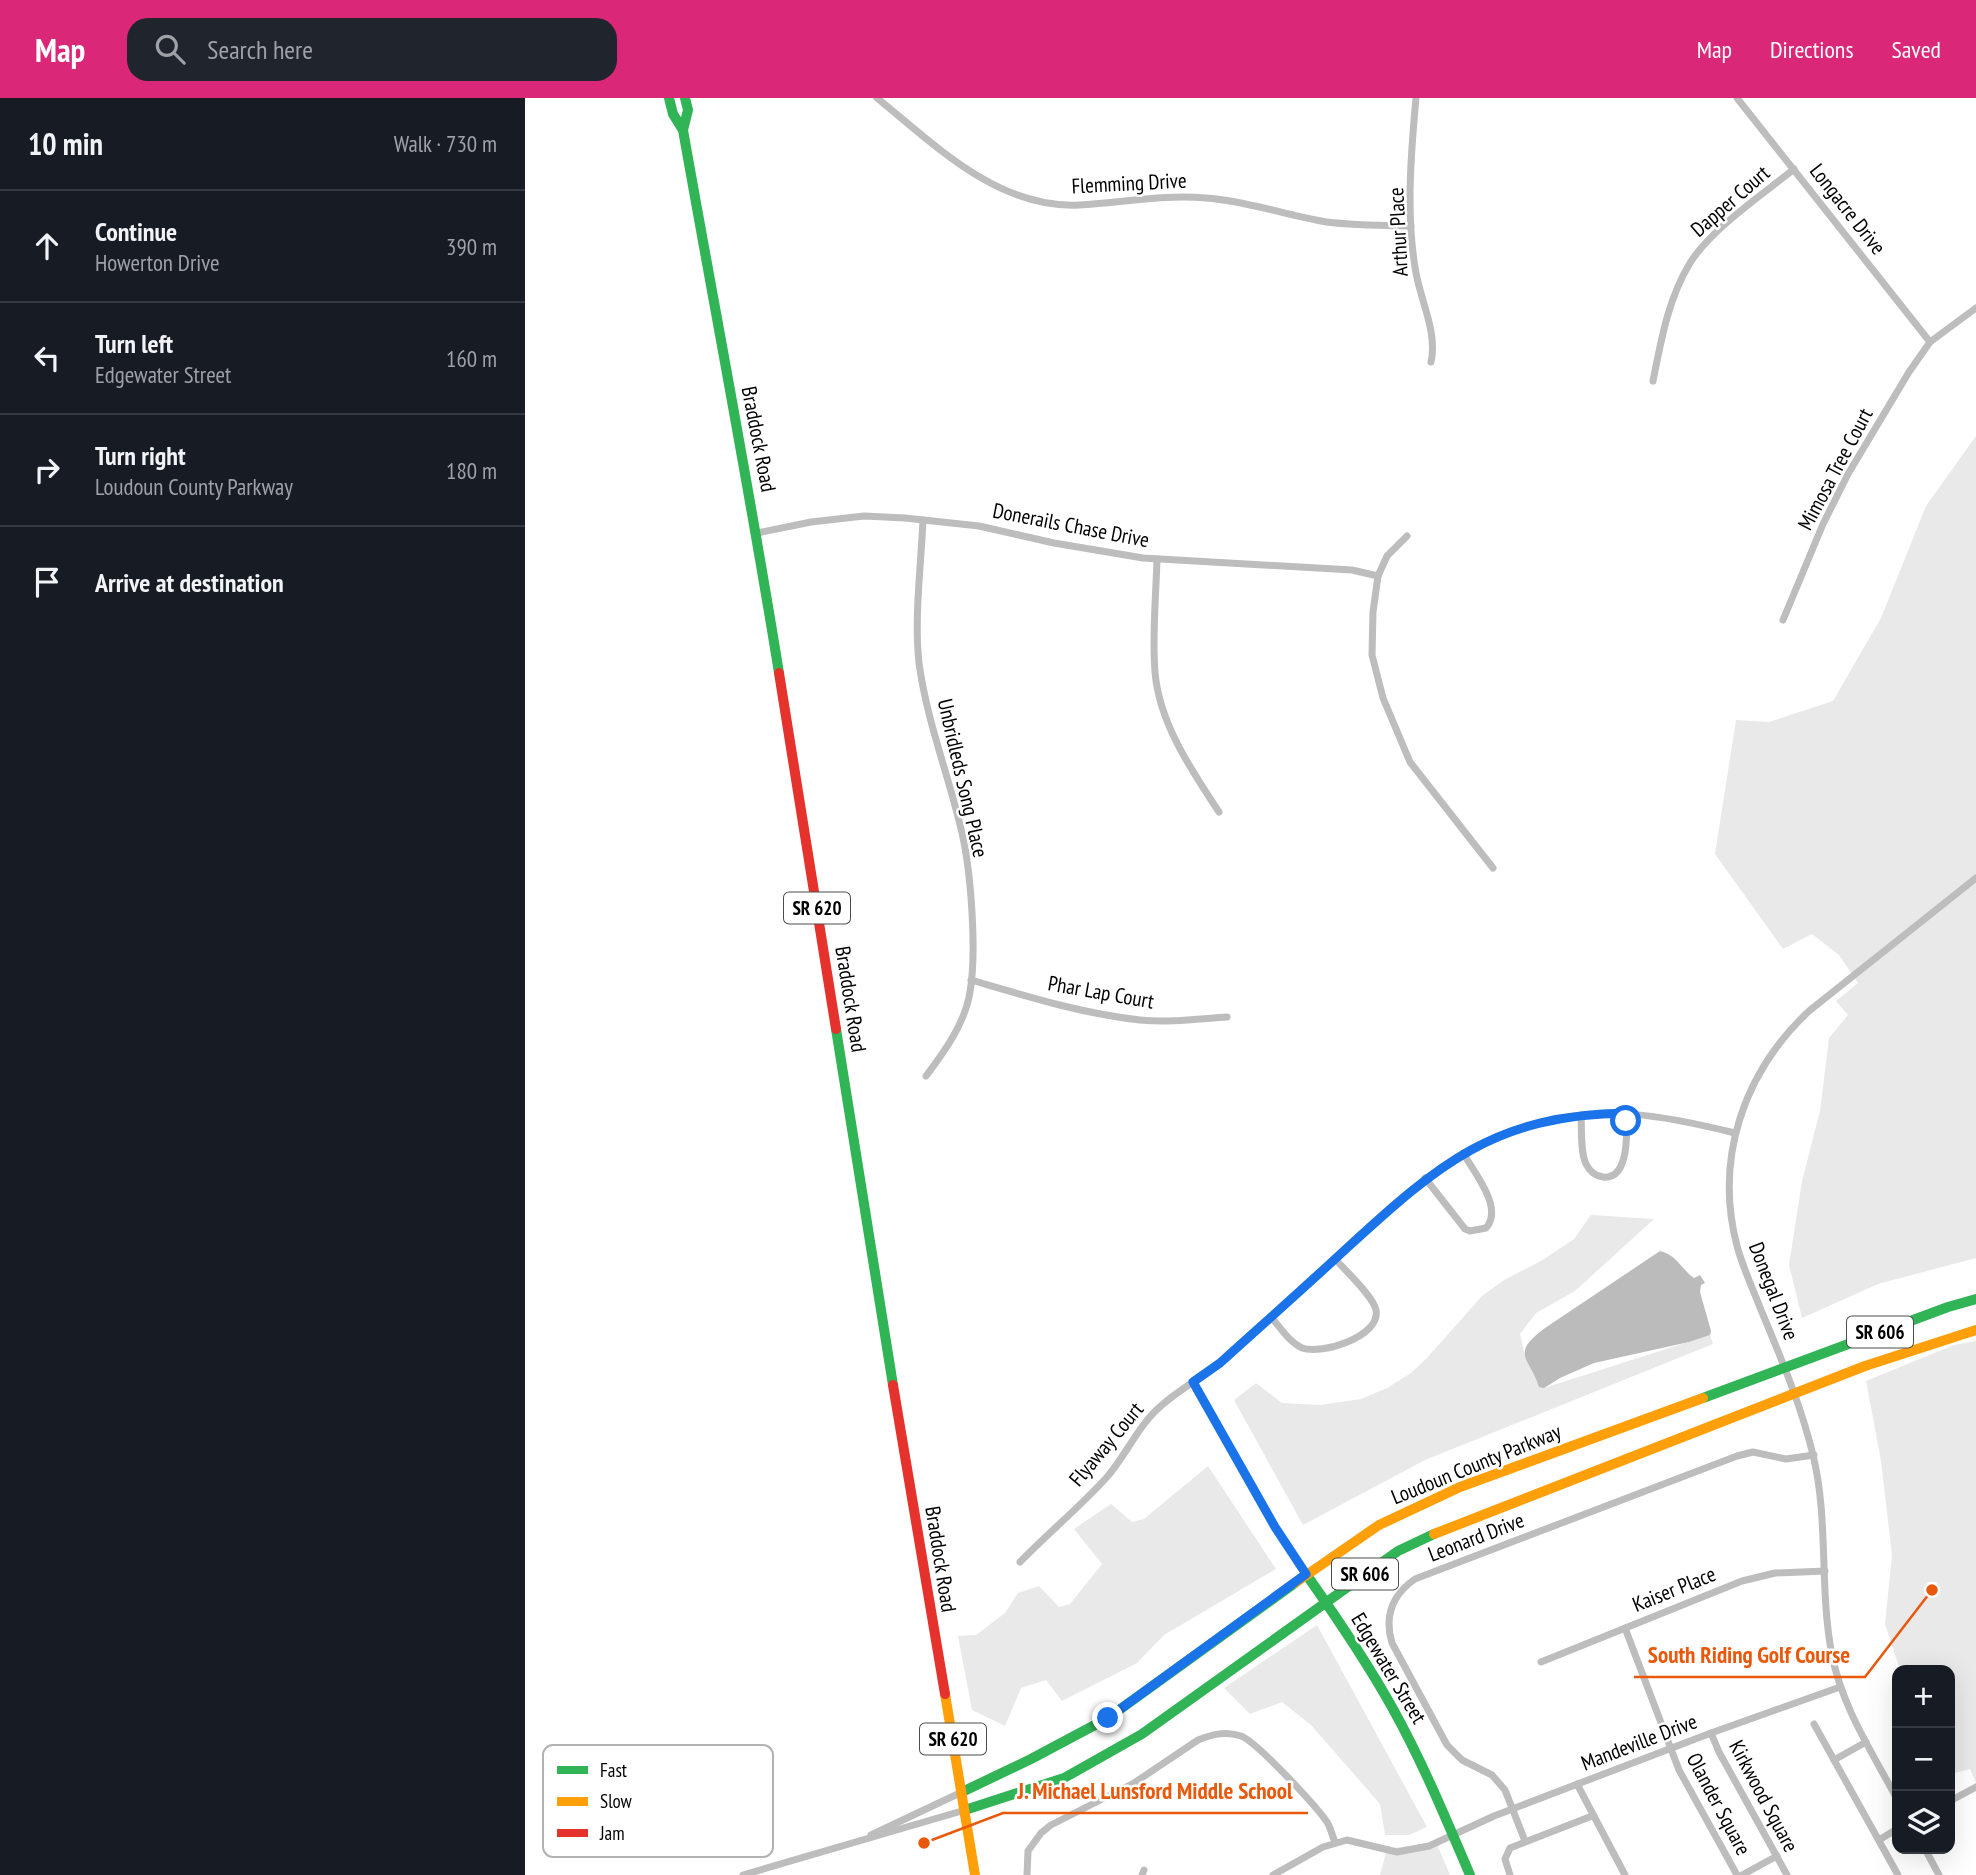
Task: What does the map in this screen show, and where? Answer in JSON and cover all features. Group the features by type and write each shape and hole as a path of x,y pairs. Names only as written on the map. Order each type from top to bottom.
{"main road":[{"name":"Braddock Road","path":"669,98 673,114 684,130"},
{"name":"Braddock Road","path":"685,98 688,110 684,130 728,385 757,533 895,1396 975,1875"},
{"name":"Loudoun County Parkway","path":"962,1791 1031,1759 1108,1718 1306,1574 1379,1525 1460,1487 1976,1299"},
{"name":"SR 606","path":"965,1810 1051,1782 1104,1758 1142,1734 1398,1551 1418,1540 1865,1366 1976,1330"},
{"name":"Edgewater Street","path":"1306,1574 1382,1688 1470,1875"}],"street":[{"name":"Flemming Drive","path":"877,98 960,166 994,185 1052,204 1079,205 1162,195 1243,203 1324,222 1412,226"},
{"name":"Arthur Place","path":"1416,98 1412,142 1412,226 1418,284 1433,339 1431,362"},
{"name":"Longacre Drive","path":"1737,98 1930,342"},
{"name":"Dapper Court","path":"1653,381 1667,317 1677,288 1691,261 1717,232 1794,169"},
{"name":"Mimosa Tree Court","path":"1783,620 1823,524 1848,474 1909,372 1930,342 1976,308"},
{"name":"Donerails Chase Drive","path":"757,533 811,522 865,516 923,520 979,526 1054,543 1157,559 1362,571 1378,576"},
{"name":"Unbridleds Song Place","path":"923,520 919,661 928,714 963,835 972,934 970,993 946,1050 926,1076"},
{"path":"1407,536 1387,556 1378,576 1373,612 1372,655 1383,698 1410,762 1493,868"},
{"path":"1157,559 1155,674 1165,711 1183,755 1219,812"},
{"name":"Donegal Drive","path":"1893,1791 1840,1687 1829,1632 1822,1505 1814,1455 1795,1393 1745,1271 1732,1224 1729,1178 1735,1133 1744,1102 1760,1070 1790,1029 1976,878"},
{"name":"Phar Lap Court","path":"971,980 1044,1001 1140,1020 1171,1022 1227,1017"},
{"path":"1581,1115 1585,1162 1593,1172 1603,1177 1615,1174 1624,1160 1626,1113"},
{"name":"Flyaway Court","path":"1020,1562 1108,1476 1140,1428 1161,1405 1220,1363 1425,1178 1463,1153 1530,1125 1581,1115 1626,1113 1679,1119 1735,1133"},
{"path":"1425,1178 1465,1229 1471,1231 1486,1228 1493,1217 1492,1204 1463,1153"},
{"path":"1271,1317 1292,1341 1306,1349 1329,1347 1363,1336 1369,1331 1376,1316 1373,1302 1335,1259"},
{"name":"Edgewater Street","path":"1193,1382 1275,1527 1306,1574"},
{"name":"Leonard Drive","path":"1525,1841 1499,1782 1483,1769 1462,1760 1447,1745 1392,1643 1389,1613 1398,1593 1415,1579 1737,1456 1753,1452 1796,1459 1814,1455"},
{"name":"Kaiser Place","path":"1541,1662 1759,1576 1825,1571"},
{"name":"Olander Square","path":"1625,1628 1679,1770 1739,1875"},
{"name":"Mandeville Drive","path":"1335,1843 1347,1840 1397,1852 1429,1846 1513,1809 1670,1748 1840,1687"},
{"path":"1814,1724 1898,1875"},
{"path":"1027,1875 1028,1852 1041,1833 1051,1825 1123,1790 1198,1740 1212,1734 1230,1733 1245,1737 1262,1750 1328,1823 1335,1843 1273,1875"},
{"name":"Kirkwood Square","path":"1711,1733 1787,1875"},
{"path":"1834,1760 1866,1742"},
{"path":"1577,1784 1625,1875"},
{"path":"1955,1798 1976,1787"},
{"path":"850,1845 962,1791"},
{"path":"743,1875 965,1810"},
{"path":"1510,1875 1504,1859 1514,1845 1592,1816"},
{"path":"1879,1840 1892,1832"},
{"path":"1928,1854 1940,1875"},
{"path":"1739,1875 1777,1856"}],"shaded area":[{"path":"1976,436 1976,1258 1878,1284 1802,1318 1789,1265 1802,1181 1820,1111 1829,1038 1848,1015 1836,1001 1858,983 1839,955 1812,934 1783,949 1715,854 1736,720 1769,722 1833,701 1881,618 1926,506"},
{"path":"1591,1215 1654,1219 1575,1291 1536,1313 1520,1334 1524,1352 1544,1388 1710,1335 1713,1344 1425,1460 1303,1525 1234,1400 1256,1383 1282,1403 1320,1405 1361,1399 1387,1388 1411,1373 1426,1359 1482,1296 1574,1239"},
{"path":"1660,1251 1675,1259 1694,1278 1700,1275 1705,1283 1701,1285 1700,1292 1710,1335 1594,1363 1544,1388 1539,1387 1525,1356 1528,1344 1534,1337"},
{"path":"1976,1341 1976,1783 1970,1769 1955,1773 1955,1665 1898,1665 1885,1624 1892,1555 1881,1461 1866,1381 1954,1345"},
{"path":"1208,1466 1276,1569 1164,1635 1137,1663 1062,1701 1046,1680 1021,1688 1005,1726 972,1710 958,1636 976,1635 1005,1613 1018,1593 1039,1586 1059,1607 1070,1604 1102,1564 1074,1529 1111,1504 1132,1522 1144,1519"},
{"path":"1317,1625 1427,1827 1409,1835 1385,1835 1380,1804 1311,1725 1282,1702 1250,1714 1224,1688"},
{"path":"1436,1842 1450,1875 1380,1875 1387,1849"}],"traffic: fast":[{"path":"669,98 673,114 683,130 779,673"},
{"path":"683,130 688,110 685,98"},
{"path":"836,1029 893,1385"},
{"path":"1703,1398 1976,1299"},
{"path":"965,1810 1064,1778 1142,1734 1398,1551 1434,1534"},
{"path":"1306,1574 1373,1674 1404,1729 1470,1875"},
{"path":"962,1792 1108,1718 1295,1583"}],"traffic: slow":[{"path":"1434,1534 1865,1366 1976,1330"},
{"path":"1295,1583 1379,1525 1460,1487 1703,1398"},
{"path":"945,1694 975,1875"}],"traffic: jam":[{"path":"779,673 836,1029"},
{"path":"893,1385 945,1694"}],"place":[{"name":"South Riding Golf Course","path":"1932,1590"},
{"name":"J. Michael Lunsford Middle School","path":"924,1843"}],"route":[{"path":"1108,1718 1306,1574 1275,1527 1193,1382 1220,1363 1407,1193 1463,1153 1507,1133 1556,1119 1601,1113 1626,1113 1626,1121"}]}
